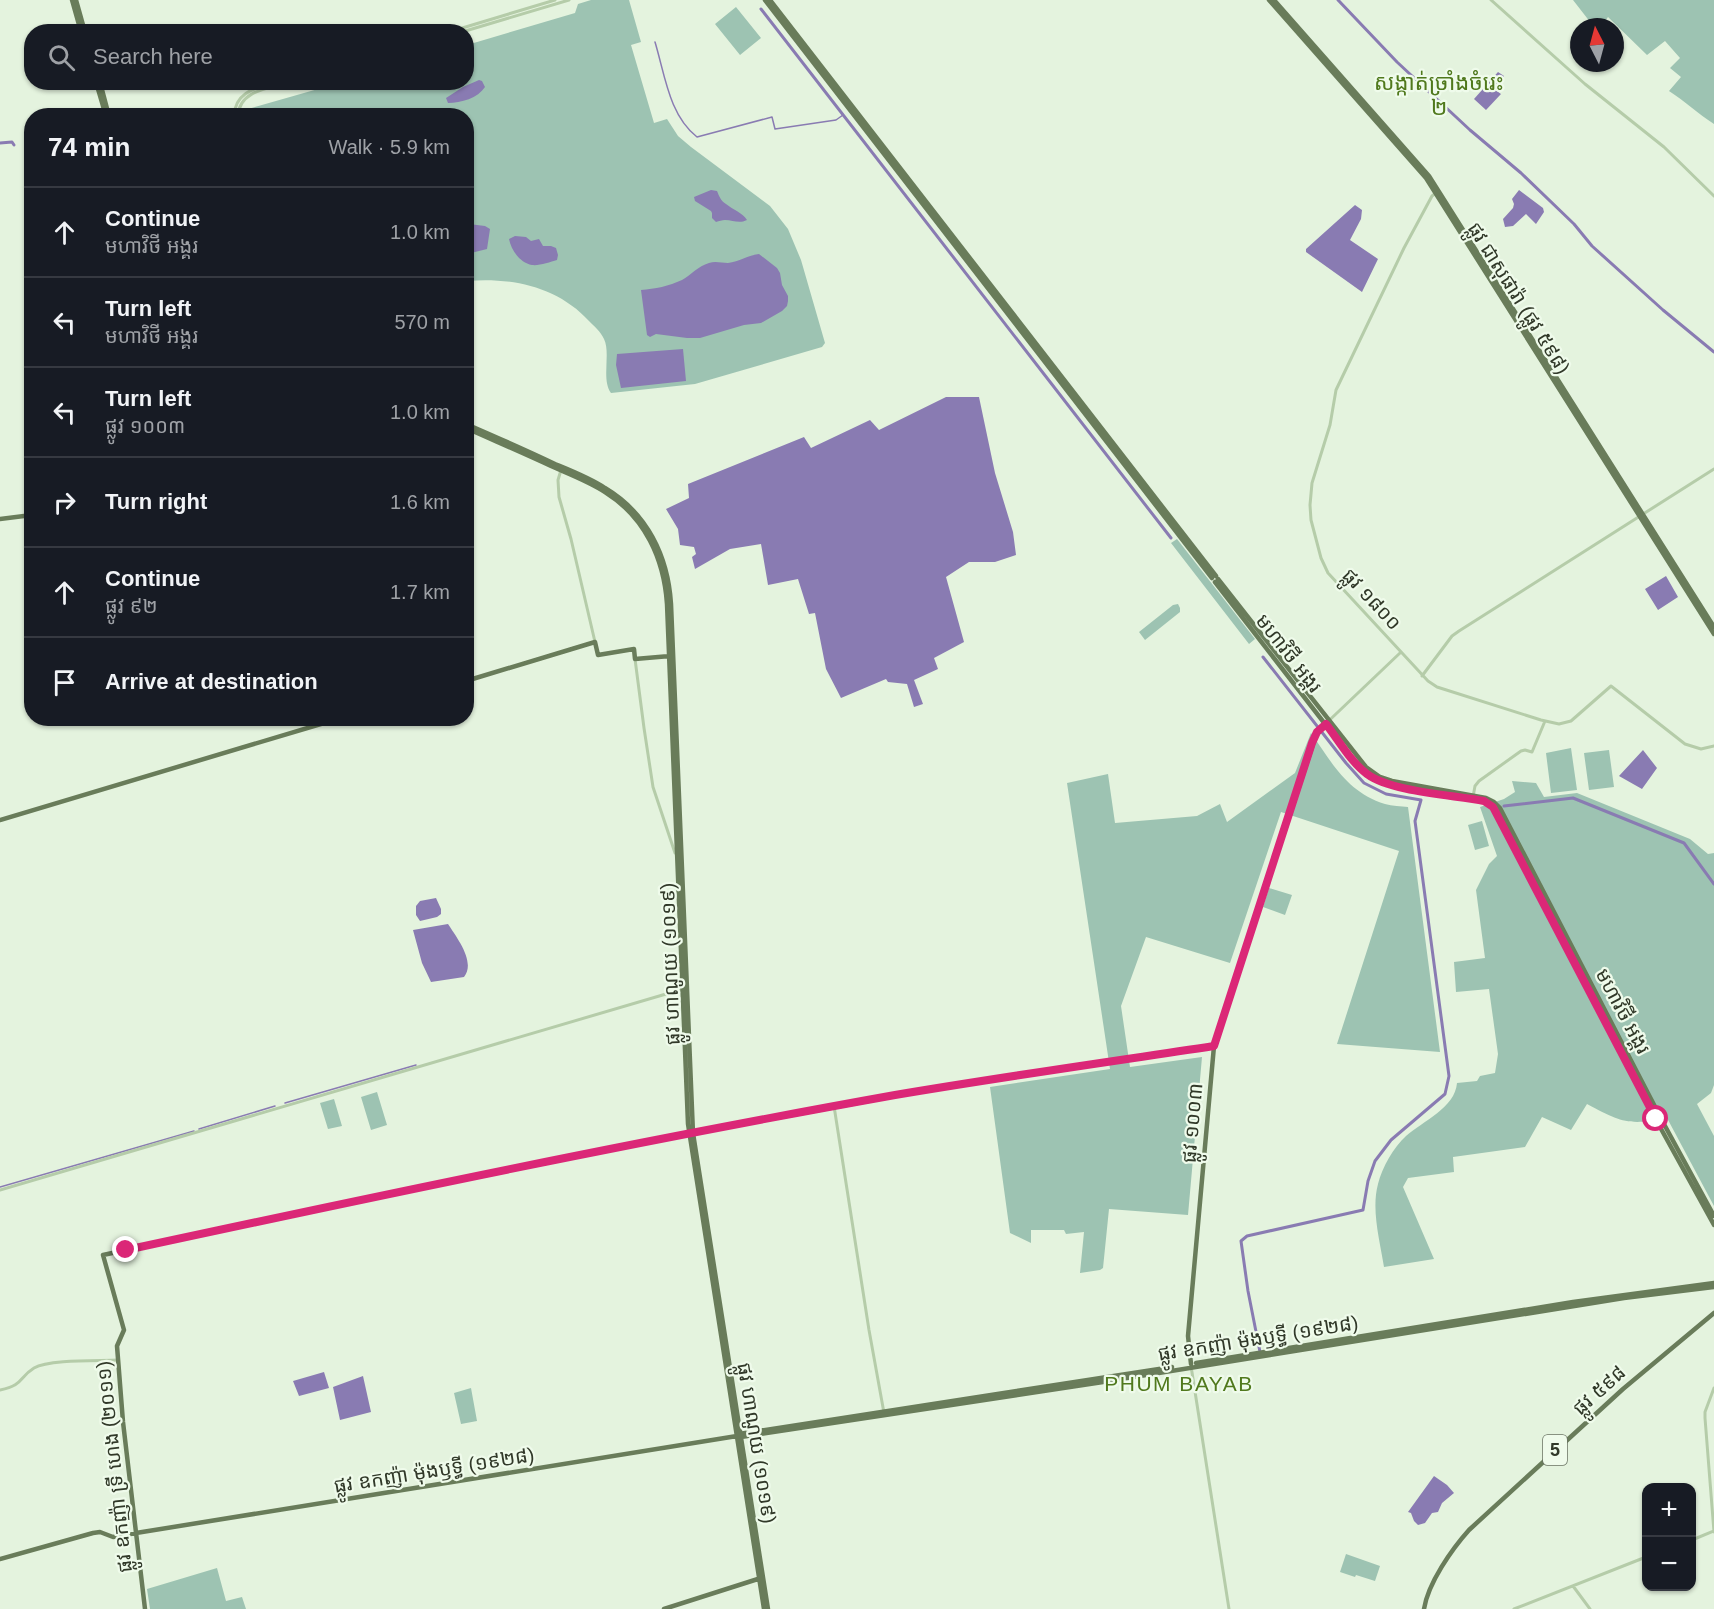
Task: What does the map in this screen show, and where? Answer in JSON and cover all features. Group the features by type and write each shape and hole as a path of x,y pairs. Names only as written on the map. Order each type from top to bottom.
{"main road":[{"path":"74,0 81,24"},
{"path":"765,0 1106,438"},
{"path":"770,0 1106,438"},
{"name":"ផ្លូវ ជាសុផារ៉ា (ផ្លូវ ៥៩៨)","path":"1269,0 1437,192"},
{"name":"ផ្លូវ ជាសុផារ៉ា (ផ្លូវ ៥៩៨)","path":"1274,0 1418,162 1714,627"},
{"path":"100,90 106,108"},
{"name":"ផ្លូវ ហាណូយ (១០១៩)","path":"474,429 603,486 621,499 650,531 666,571 670,593 691,1133 766,1609"},
{"name":"ផ្លូវ ហាណូយ (១០១៩)","path":"494,438 594,486 617,500 634,516 647,534 658,557 665,581 671,656"},
{"name":"មហាវិថី អង្គរ","path":"1106,438 1326,725 1360,761 1374,774 1405,784 1488,800 1501,814 1660,1127 1714,1225"},
{"name":"ផ្លូវ ជាសុផារ៉ា (ផ្លូវ ៥៩៨)","path":"1641,514 1714,634"},
{"path":"0,519 24,516"},
{"path":"474,679 595,642 598,655 634,649 635,659 671,656"},
{"path":"0,820 314,726"},
{"name":"ផ្លូវ ១០០៣","path":"1191,1366 1188,1336 1214,1046 1317,732"},
{"name":"មហាវិថី អង្គរ","path":"1616,1037 1714,1216"},
{"path":"691,1133 953,1086 1214,1046"},
{"name":"ផ្លូវ ឧកញ៉ា ទ្រី ហេង (២០១១)","path":"144,1609 118,1360 117,1342 124,1330 103,1255 691,1133"},
{"name":"ផ្លូវ ឧកញ៉ា ម៉ុងឫទ្ធី (១៩២៨)","path":"0,1559 99,1532 112,1537 739,1435 1635,1295 1714,1285"},
{"name":"ផ្លូវ ៥៩៨","path":"1424,1609 1439,1572 1457,1543 1469,1530 1623,1389 1714,1313"},
{"path":"664,1609 761,1578"}],"street":[{"path":"474,24 555,0"},
{"path":"474,28 569,0"},
{"path":"1491,0 1591,88 1664,147 1714,196"},
{"path":"235,108 245,93 260,90"},
{"name":"ផ្លូវ ១៨០០","path":"1437,192 1432,196 1409,237 1336,390 1330,425 1312,483 1310,499 1313,530 1326,571 1422,676 1437,687 1559,724 1570,721 1611,686 1685,744 1701,749 1714,746"},
{"path":"1422,676 1452,636 1459,631 1714,469"},
{"path":"561,471 558,480 559,496 595,642"},
{"name":"ផ្លូវ ១០០៣","path":"1317,732 1400,652"},
{"path":"635,659 653,787 679,856"},
{"path":"1473,797 1475,786 1479,781 1521,751 1532,752 1545,721"},
{"path":"0,1190 684,989"},
{"path":"834,1106 884,1413"},
{"path":"0,1390 16,1386 35,1367 58,1362 118,1360"},
{"name":"ផ្លូវ ១០០៣","path":"1191,1366 1229,1609"},
{"path":"1696,1539 1714,1532 1705,1414 1714,1388"},
{"path":"1514,1609 1642,1559"},
{"path":"1573,1586 1590,1609"}],"green space":[{"path":"591,0 629,0 641,42 631,45 654,123 667,119 678,136 770,206 788,229 801,260 825,343 822,347 695,384 611,393 607,381 607,352 604,339 577,309 548,292 533,287 500,281 474,281 474,108 252,108 314,90 474,90 474,43 575,13 578,4"},
{"path":"1573,0 1714,0 1714,124 1669,91 1681,77 1670,68 1680,58 1665,41 1647,55 1624,33 1624,18 1587,18"},
{"path":"736,7 761,38 740,55 715,24"},
{"path":"1177,539 1255,639 1249,644 1171,543"},
{"path":"1178,604 1180,612 1145,640 1139,632 1173,605"},
{"path":"1311,733 1342,775 1360,792 1385,804 1408,807 1440,1052 1337,1044 1399,851 1281,812 1230,963 1146,937 1121,1006 1130,1067 1202,1057 1188,1215 1109,1209 1103,1268 1080,1273 1084,1232 1066,1234 1064,1230 1031,1230 1031,1243 1010,1233 990,1087 1110,1069 1067,783 1108,774 1115,823 1197,816 1220,804 1227,822 1295,773"},
{"path":"1571,748 1577,790 1551,793 1546,753"},
{"path":"1609,750 1614,787 1589,790 1584,753"},
{"path":"1512,781 1536,783 1544,797 1577,793 1690,839 1708,854 1714,853 1714,1085 1711,1093 1697,1104 1714,1136 1714,1206 1667,1118 1643,1122 1625,1121 1587,1104 1571,1130 1542,1117 1525,1147 1453,1157 1454,1172 1408,1178 1403,1187 1434,1259 1384,1267 1375,1204 1382,1171 1389,1158 1406,1136 1451,1100 1457,1083 1477,1081 1480,1076 1495,1073 1498,1054 1489,989 1456,992 1454,962 1485,958 1476,890 1489,864 1497,856 1480,807 1504,799 1515,792"},
{"path":"1482,821 1489,846 1475,850 1468,825"},
{"path":"1269,888 1292,895 1285,915 1263,907"},
{"path":"377,1092 387,1125 371,1130 361,1097"},
{"path":"334,1099 342,1126 328,1129 320,1103"},
{"path":"471,1388 477,1421 461,1424 454,1393"},
{"path":"1346,1554 1380,1566 1375,1581 1340,1572"},
{"path":"217,1568 226,1601 242,1597 246,1609 150,1609 147,1589"}],"shaded area":[{"path":"1498,72 1504,76 1494,89 1501,94 1486,110 1474,99"},
{"path":"482,81 485,87 474,97 448,103 446,98 458,90 474,90 474,82"},
{"path":"711,190 717,191 719,197 728,206 747,220 716,222 712,218 711,211 695,201 694,197"},
{"path":"1519,190 1543,208 1544,212 1536,224 1526,214 1513,226 1505,227 1503,219 1513,208 1512,199"},
{"path":"1355,205 1362,210 1361,219 1350,240 1378,259 1362,292 1306,252 1306,249"},
{"path":"474,225 490,229 487,249 474,252"},
{"path":"515,236 526,237 531,241 539,239 543,246 556,248 557,260 535,265 524,262 514,252 510,243 509,239"},
{"path":"759,254 780,273 782,285 788,296 787,306 782,311 761,323 744,325 700,338 656,334 650,337 647,335 641,290 677,282 709,263 728,263"},
{"path":"683,349 686,381 621,388 616,365 617,354"},
{"path":"946,397 979,397 995,473 1013,532 1016,555 995,562 969,562 946,577 964,642 934,658 938,669 914,680 923,704 914,707 907,684 888,682 886,679 841,698 826,669 815,613 809,614 798,579 768,585 761,544 730,549 695,569 692,557 696,554 694,547 680,545 678,529 666,509 689,498 688,484 804,437 811,448 870,420 879,430"},
{"path":"1666,576 1678,597 1658,610 1645,589"},
{"path":"1643,750 1657,768 1642,789 1619,776"},
{"path":"436,898 441,914 420,921 416,915 416,906 420,901"},
{"path":"448,924 467,957 467,971 464,977 431,982 422,963 413,930"},
{"path":"324,1372 329,1388 299,1396 293,1381"},
{"path":"363,1376 371,1412 340,1420 333,1387"},
{"path":"1434,1476 1454,1493 1442,1503 1438,1512 1432,1513 1425,1523 1418,1525 1408,1512"}],"waterway":[{"path":"1338,0 1397,62 1470,130 1521,173 1574,224 1592,246 1714,352"},
{"path":"761,9 1171,538"},
{"path":"655,42 674,106 680,118 697,137 772,117 775,129 836,120 843,115"},
{"path":"0,143 12,142 14,145"},
{"path":"1260,1352 1241,1241 1247,1236 1363,1210 1368,1181 1375,1161 1391,1140 1445,1094 1449,1076 1415,821 1421,800 1386,794 1364,783 1263,657"},
{"path":"1504,806 1573,798 1684,843 1714,884"},
{"path":"285,1103 416,1065"},
{"path":"199,1129 275,1106"},
{"path":"0,1187 194,1131"}],"district":[{"name":"សង្កាត់ច្រាំងចំរេះ ២","path":"1439,94"},
{"name":"PHUM BAYAB","path":"1179,1383"}],"route":[{"path":"126,1250 303,1212 834,1106 1214,1046 1312,743 1317,732 1326,724 1356,764 1377,780 1419,791 1484,801 1496,810 1656,1119"}]}
